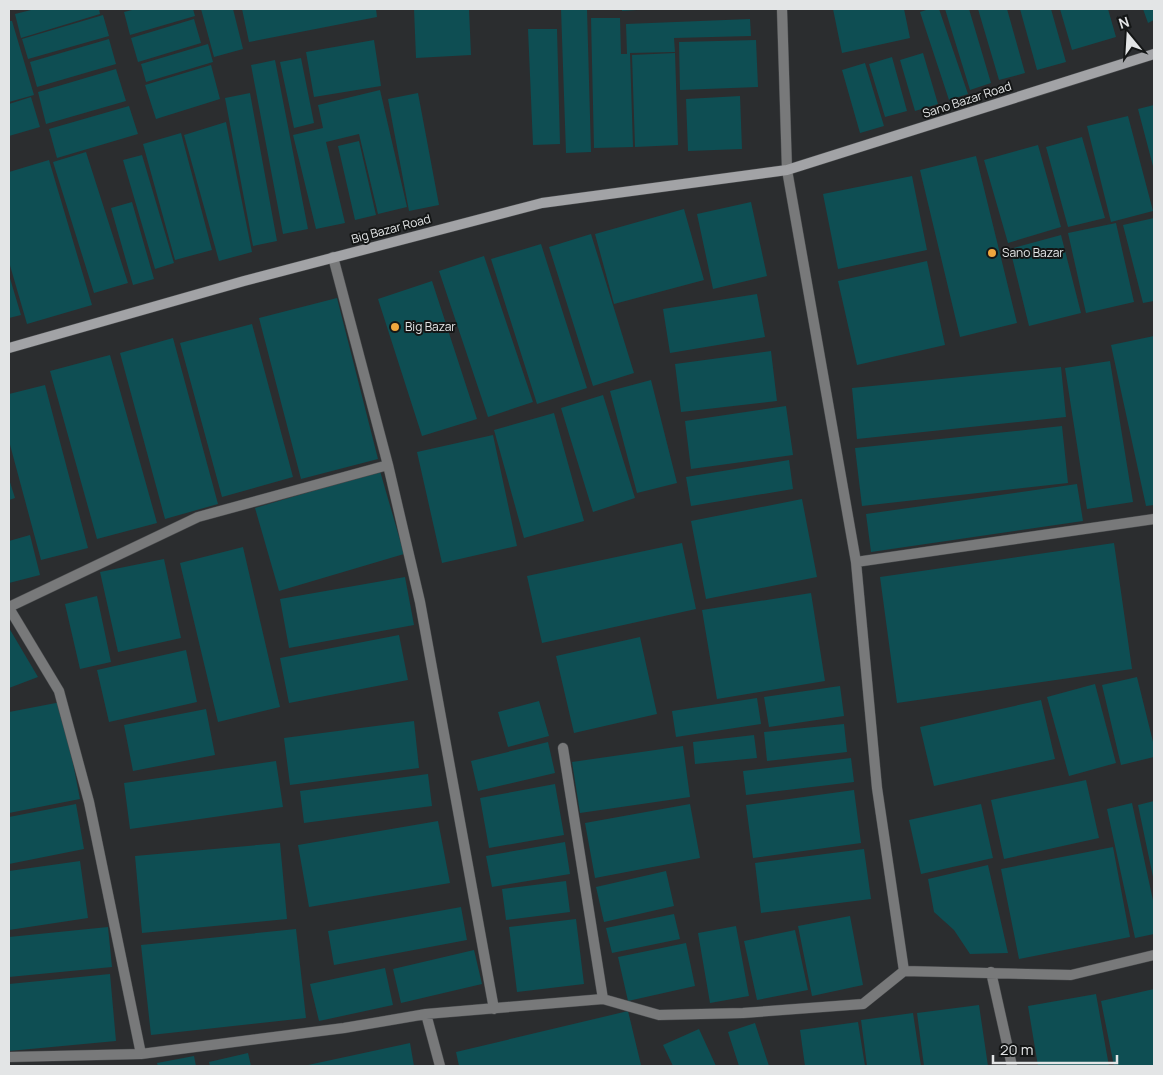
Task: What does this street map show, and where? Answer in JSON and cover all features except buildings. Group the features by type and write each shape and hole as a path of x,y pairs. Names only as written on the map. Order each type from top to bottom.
{"street":[{"path":"782,9 787,170 856,562 878,788 904,971"},
{"name":"Sano Bazar Road","path":"787,170 1154,54"},
{"name":"Big Bazar Road","path":"9,348 333,257 542,203 787,170"},
{"path":"333,257 388,465 420,602 494,1009"},
{"path":"141,1054 89,802 59,691 9,607 198,517 388,465"},
{"path":"856,562 1154,519"},
{"path":"563,748 603,998"},
{"path":"9,1057 141,1054 344,1028 426,1014 603,998 659,1015 743,1013 863,1004 904,971 1071,975 1154,955"},
{"path":"991,972 1012,1066"},
{"path":"426,1014 440,1066"}],"place":[{"name":"Sano Bazar","path":"992,253"},
{"name":"Big Bazar","path":"395,327"}]}
